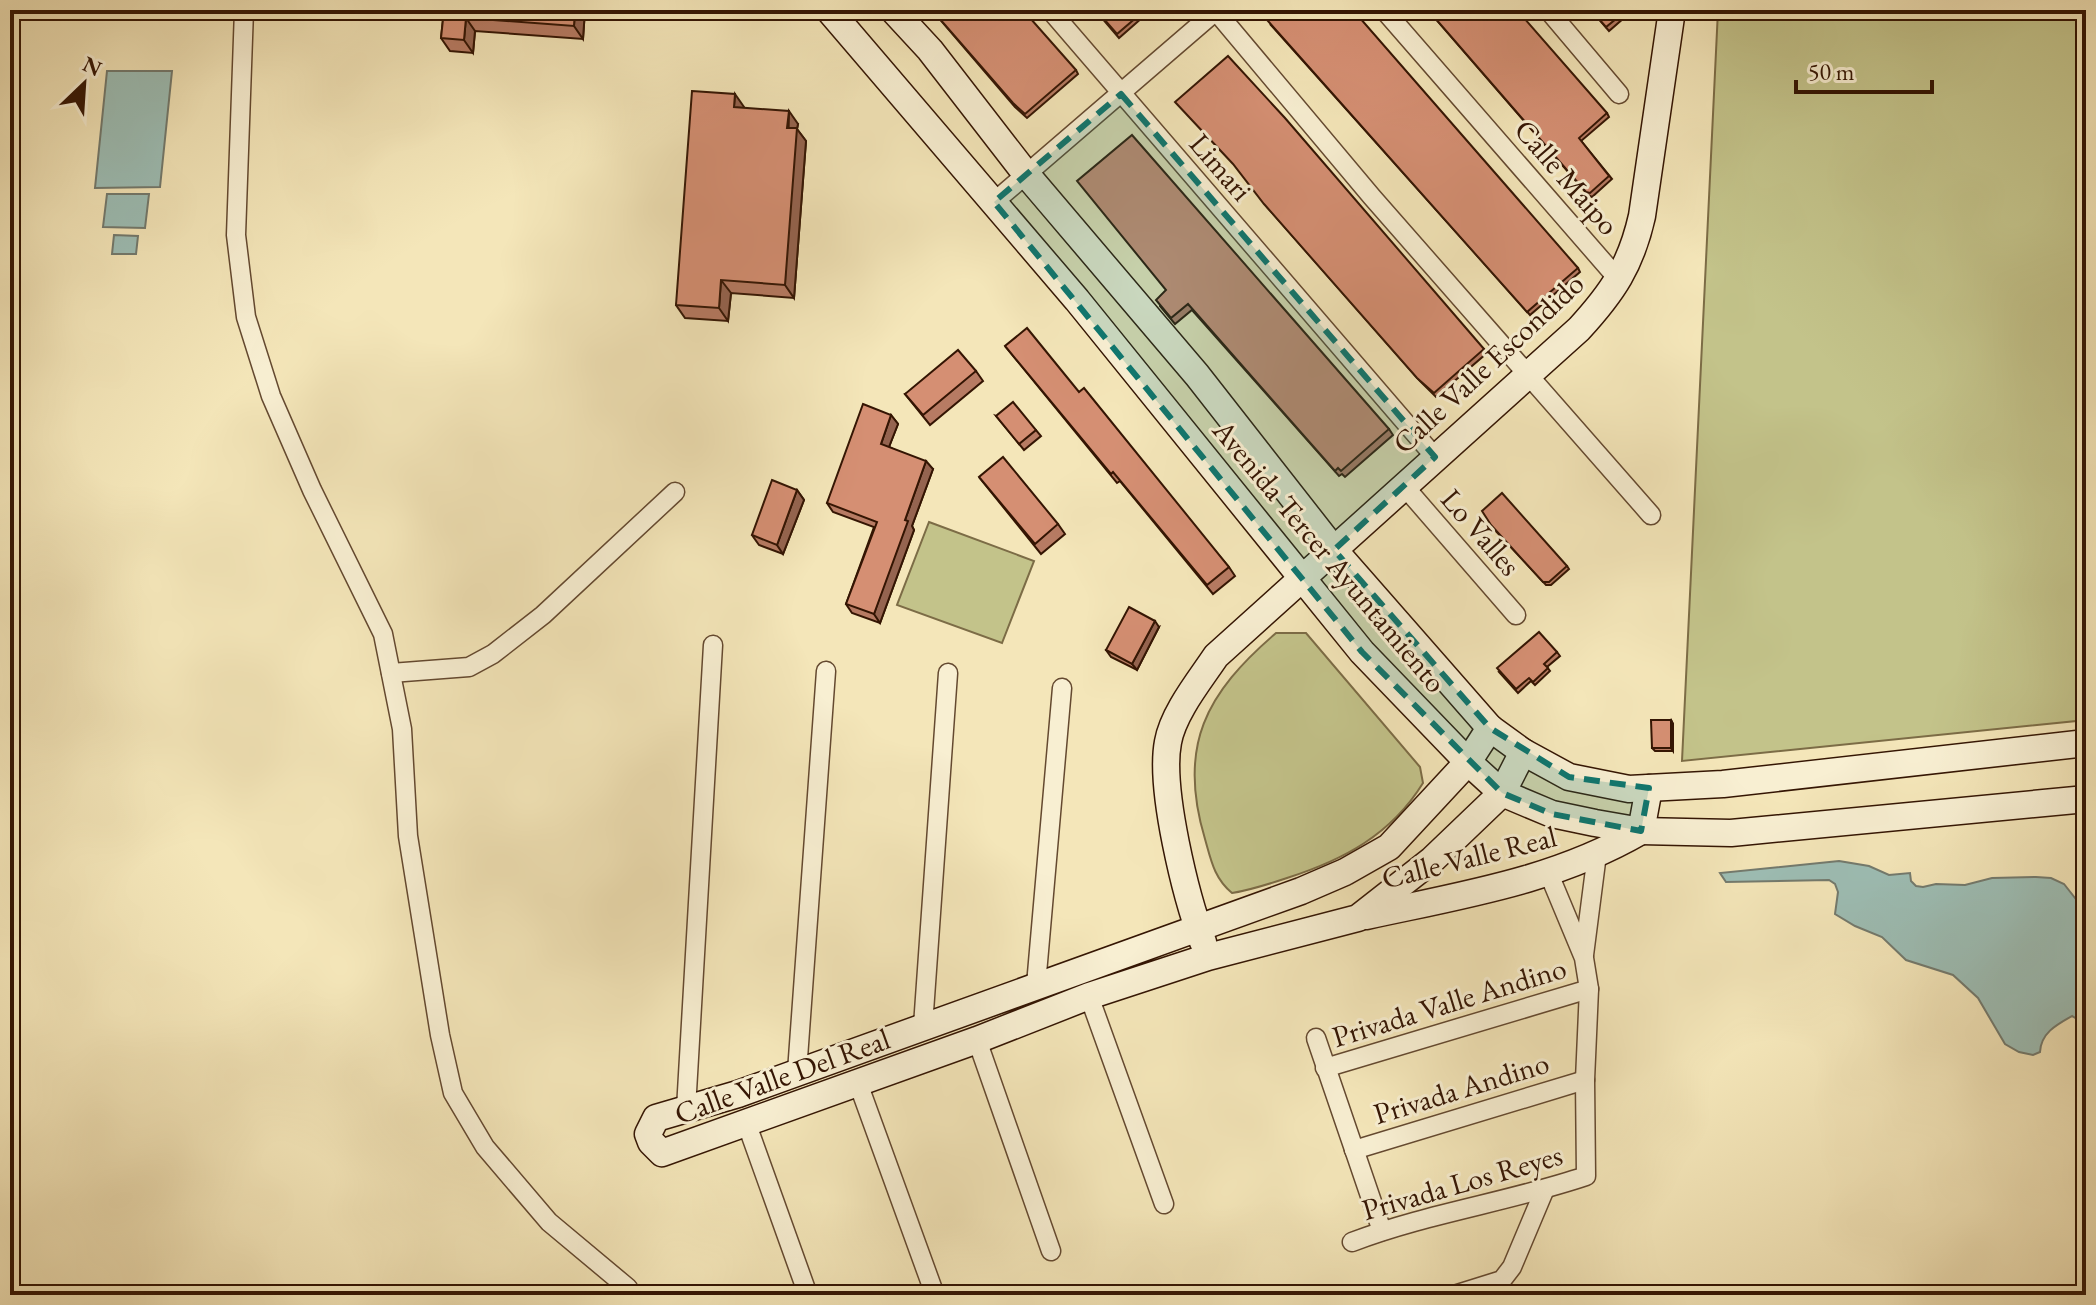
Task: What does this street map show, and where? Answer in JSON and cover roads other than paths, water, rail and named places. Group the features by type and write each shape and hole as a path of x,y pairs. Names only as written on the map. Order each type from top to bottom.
{"street":[{"path":"244,10 236,235 246,317 271,396 312,490 383,634 402,729 408,836 440,1035 453,1093 485,1147 549,1222 628,1288"},
{"name":"Avenida Tercer Ayuntamiento","path":"829,10 1077,300 1362,652 1502,793 1552,814 1641,831 1731,833 2086,799"},
{"name":"Avenida Tercer Ayuntamiento","path":"893,10 930,50 1026,174 1197,375 1334,550 1490,728 1523,752 1569,777 1629,789 1723,784 2086,743"},
{"name":"Limari","path":"1050,10 1435,457"},
{"path":"994,202 1216,10 1372,197 1651,515"},
{"name":"Calle Maipo","path":"1384,10 1619,280"},
{"path":"1548,10 1619,94"},
{"name":"Calle Valle Escondido","path":"1208,957 1197,928 1167,790 1168,741 1187,698 1216,656 1579,329 1619,280 1635,246 1642,216 1672,10"},
{"name":"Lo Valles","path":"1404,486 1516,615"},
{"path":"391,673 469,667 493,654 543,615 675,492"},
{"path":"686,1109 713,645"},
{"path":"797,1072 826,671"},
{"path":"923,1026 948,673"},
{"path":"1036,985 1062,688"},
{"name":"Calle Valle Del Real","path":"1490,728 1468,762 1389,847 1345,872 797,1072 656,1118 648,1134 651,1142 662,1153 977,1040 1089,996 1208,957 1358,918 1432,860 1464,826 1502,793 1523,752"},
{"path":"1641,831 1649,788"},
{"name":"Calle Valle Real","path":"1358,918 1549,874 1641,831"},
{"name":"Privada Valle Andino","path":"1584,958 1597,854"},
{"name":"Privada Valle Andino","path":"1549,874 1584,958 1589,989 1585,1080 1586,1176"},
{"name":"Privada Valle Andino","path":"1325,1068 1589,989"},
{"path":"1089,996 1164,1204"},
{"name":"Privada Valle Andino","path":"1316,1038 1382,1231"},
{"path":"977,1040 1051,1251"},
{"name":"Privada Andino","path":"1354,1150 1585,1080"},
{"path":"858,1083 935,1295"},
{"path":"746,1122 808,1295"},
{"name":"Privada Los Reyes","path":"1352,1242 1382,1231 1544,1191 1586,1176"},
{"path":"1454,1295 1502,1280 1512,1267 1544,1191"}],"water":[{"path":"107,71 172,71 160,187 95,188"},
{"path":"107,194 149,194 145,228 103,227"},
{"path":"114,235 138,236 136,254 112,254"},
{"path":"1839,861 1869,866 1889,875 1910,873 1911,881 1923,887 1965,885 1992,878 2036,877 2051,878 2064,884 2086,912 2086,1040 2085,1024 2072,1016 2050,1030 2040,1052 2033,1055 2005,1044 1978,998 1953,975 1906,960 1882,937 1835,914 1838,892 1829,880 1726,882 1720,873"}]}
